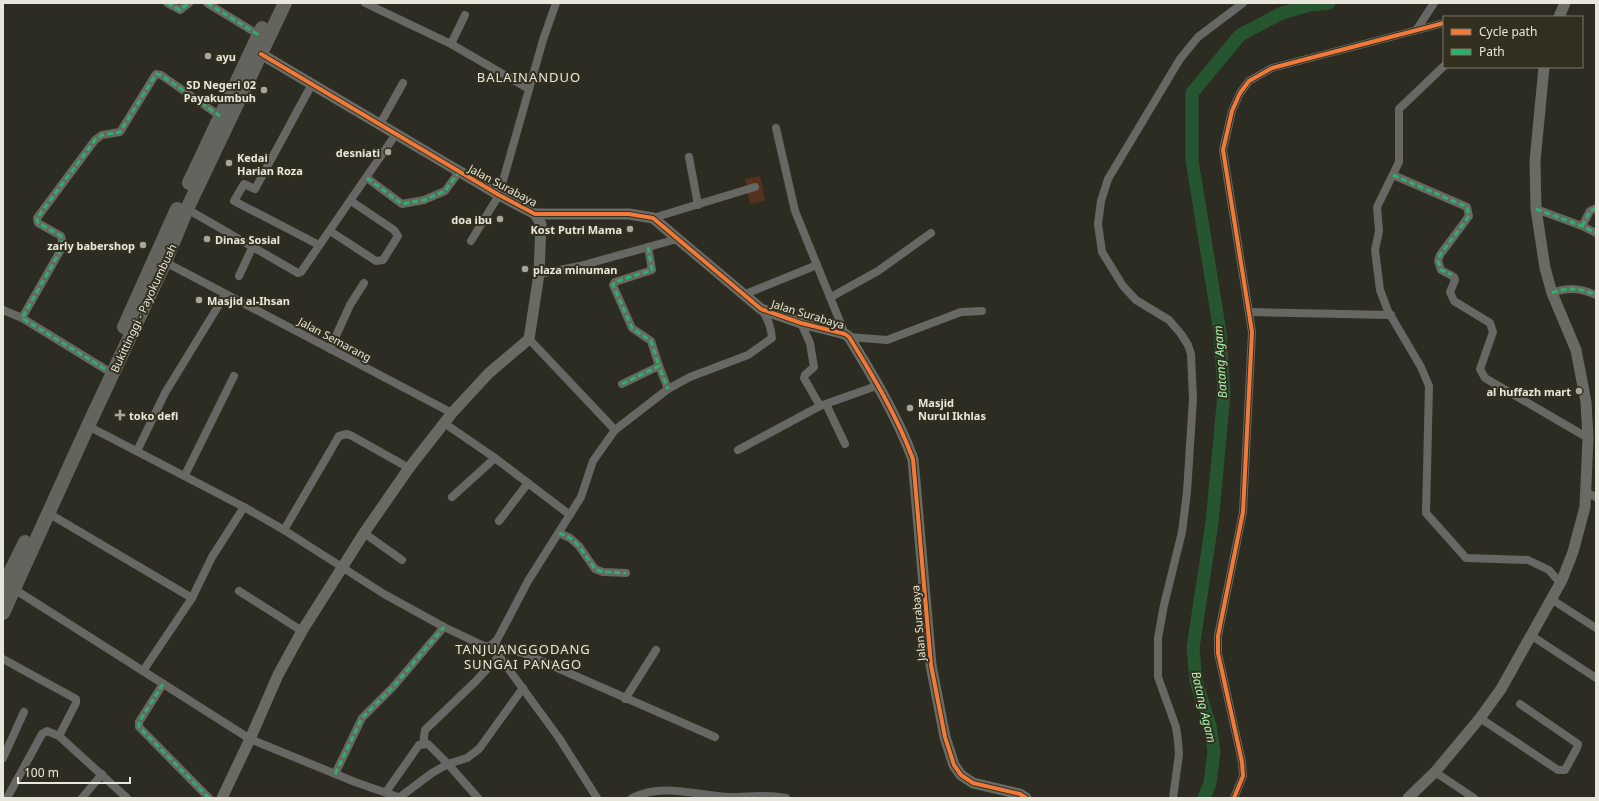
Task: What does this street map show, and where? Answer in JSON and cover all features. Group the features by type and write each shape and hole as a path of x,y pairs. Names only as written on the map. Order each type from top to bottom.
{"highway":[{"name":"Bukittinggi - Payokumbuah","path":"3,613 6,586 220,116 274,3"},
{"name":"Bukittinggi - Payokumbuah","path":"6,586 48,513 165,262 187,210 285,3"}],"street":[{"path":"167,3 180,10 189,3"},
{"path":"207,3 259,35"},
{"path":"365,3 451,44 529,89"},
{"path":"471,241 499,195 543,40 556,3"},
{"path":"1173,798 1179,754 1178,741 1176,727 1158,677 1158,638 1164,605 1182,532 1187,492 1193,399 1191,354 1188,345 1181,334 1169,320 1136,300 1123,286 1102,252 1098,224 1101,201 1108,179 1180,59 1198,37 1243,3"},
{"path":"1416,29 1434,3"},
{"path":"1559,16 1565,3"},
{"path":"451,44 465,15"},
{"path":"1234,798 1243,776 1242,762 1219,660 1218,636 1242,512 1252,332 1223,150 1232,111 1240,93 1249,81 1272,68 1416,29 1443,23"},
{"name":"Jalan Surabaya","path":"261,54 459,172 535,214 629,214 653,218 761,309 801,323 847,336 879,386 904,436 913,459 931,665 945,737 954,765 973,783 1020,794 1026,798"},
{"path":"1443,67 1398,109 1399,162 1377,207 1378,231 1375,250 1380,290 1391,315 1421,367 1429,386 1426,513 1466,558 1528,560 1549,570 1560,584"},
{"path":"1408,798 1435,772 1480,718 1501,689 1560,584 1573,552 1585,507 1591,495 1586,402 1576,350 1552,293 1541,252 1536,209 1535,161 1544,68"},
{"path":"22,318 63,246 60,236 38,223 37,218 95,140 102,135 120,132 154,76 156,74 161,75 220,116"},
{"path":"380,124 403,83"},
{"path":"312,84 255,188 244,184 234,201 319,245"},
{"path":"776,128 795,211 847,336 887,340 961,312 982,311"},
{"path":"187,210 252,248 298,273 301,272 396,134"},
{"path":"689,156 698,205"},
{"path":"367,178 402,204 424,200 445,191 459,172"},
{"path":"1393,175 1467,207 1469,211 1469,216 1440,255 1438,262 1441,270 1454,277 1455,280 1450,292 1454,302 1490,323 1493,327 1493,332 1480,369 1481,374 1484,378 1588,438"},
{"path":"653,218 755,187"},
{"path":"330,230 376,261 382,260 398,236 394,230 351,201"},
{"path":"1582,226 1590,211 1596,208"},
{"path":"1536,209 1582,226 1596,233"},
{"path":"535,214 542,224"},
{"path":"222,798 278,675 302,631 364,533 409,468 452,413 489,373 529,339 539,274 542,224 550,214"},
{"path":"831,297 878,271 931,233"},
{"path":"539,274 648,248 677,239"},
{"path":"238,276 252,248"},
{"path":"648,248 652,270 615,282 613,285 632,328 651,341 668,389"},
{"name":"Jalan Semarang","path":"165,262 452,413"},
{"path":"743,294 817,265"},
{"path":"330,349 350,305 364,283"},
{"path":"1552,293 1568,288 1576,288 1596,295"},
{"path":"137,451 165,392 225,294"},
{"path":"88,426 185,475 244,507 284,530 384,594 444,627 484,646 490,646 496,643 528,581 581,497 593,461 615,430 668,389 690,377 748,355 769,341 772,338 772,330 769,321 761,309"},
{"path":"3,310 22,318 105,369"},
{"path":"1249,312 1391,315"},
{"path":"801,323 810,343 814,367 805,375 804,378 823,405 844,444"},
{"path":"529,339 615,430"},
{"path":"622,384 659,366"},
{"path":"185,475 234,376"},
{"path":"738,450 823,405 879,386"},
{"path":"444,423 495,458 570,515"},
{"path":"284,530 339,436 348,434 409,468"},
{"path":"452,497 495,458"},
{"path":"499,521 528,483"},
{"path":"143,671 192,598 212,557 244,507"},
{"path":"48,513 192,598"},
{"path":"364,533 402,560"},
{"path":"559,533 570,538 579,546 595,569 603,572 626,572"},
{"path":"6,586 250,739 335,774 401,798 432,773 448,764 467,758 479,749 523,688"},
{"path":"239,591 302,631"},
{"path":"1551,599 1596,628"},
{"path":"335,774 362,718 393,687 444,627"},
{"path":"1532,636 1596,678"},
{"path":"496,643 499,656 559,738 597,798"},
{"path":"496,643 523,653 715,738"},
{"path":"625,698 656,650"},
{"path":"424,744 425,730 475,682 499,656"},
{"path":"3,659 76,700 59,736"},
{"path":"163,684 139,722 139,727 209,798"},
{"path":"1480,718 1558,770 1565,770 1578,744 1520,704"},
{"path":"3,758 24,712"},
{"path":"3,796 6,798 42,734 47,731 59,736 127,798"},
{"path":"386,792 419,745 428,744 478,798"},
{"path":"1435,772 1474,798"},
{"path":"82,798 102,774"},
{"path":"632,798 654,791 673,790 731,797 773,795 786,798"}],"shaded area":[{"path":"760,176 765,201 750,204 745,179"}],"waterway":[{"name":"Batang Agam","path":"1204,798 1210,783 1214,752 1210,726 1196,681 1193,648 1212,523 1224,394 1220,332 1192,160 1192,93 1240,35 1282,13 1310,5 1329,3"}],"marked path":[{"path":"167,3 180,10 189,3"},
{"path":"207,3 259,35"},
{"path":"105,369 22,318 63,246 61,236 38,223 37,218 95,140 102,135 120,132 156,74 161,75 220,116"},
{"path":"367,178 402,204 424,200 445,191 459,172"},
{"path":"1393,175 1467,207 1469,216 1440,255 1438,261 1441,270 1452,275"},
{"path":"1582,226 1590,211 1596,208"},
{"path":"1536,209 1582,226 1596,233"},
{"path":"648,247 652,270 615,282 613,285 632,328 651,341 659,366"},
{"path":"1552,293 1574,289 1596,295"},
{"path":"622,384 659,366 668,389"},
{"path":"559,533 570,538 579,546 595,569 603,572 626,573"},
{"path":"335,774 362,718 393,687 444,627"},
{"path":"163,684 139,722 139,727 209,798"}],"cycle path":[{"path":"1234,798 1243,776 1242,762 1218,653 1218,636 1243,512 1252,332 1223,150 1232,111 1240,93 1249,81 1272,68 1443,23"},
{"path":"261,54 499,195 535,214 629,214 653,218 761,309 801,323 845,334 849,337 876,381 900,427 913,459 931,665 945,737 954,765 961,775 973,783 1020,794 1026,798"}],"place":[{"name":"ayu","path":"208,56"},
{"name":"SD Negeri 02 Payakumbuh","path":"264,90"},
{"name":"desniati","path":"388,152"},
{"name":"Kedai Harian Roza","path":"229,163"},
{"name":"doa ibu","path":"500,219"},
{"name":"Kost Putri Mama","path":"630,229"},
{"name":"Dinas Sosial","path":"207,239"},
{"name":"zarly babershop","path":"143,245"},
{"name":"plaza minuman","path":"525,269"},
{"name":"Masjid al-Ihsan","path":"199,300"},
{"name":"al huffazh mart","path":"1579,391"},
{"name":"Masjid Nurul Ikhlas","path":"910,408"},
{"name":"toko defi","path":"120,415"}],"district":[{"name":"BALAINANDUO","path":"529,77"},
{"name":"TANJUANGGODANG SUNGAI PANAGO","path":"523,656"}]}
